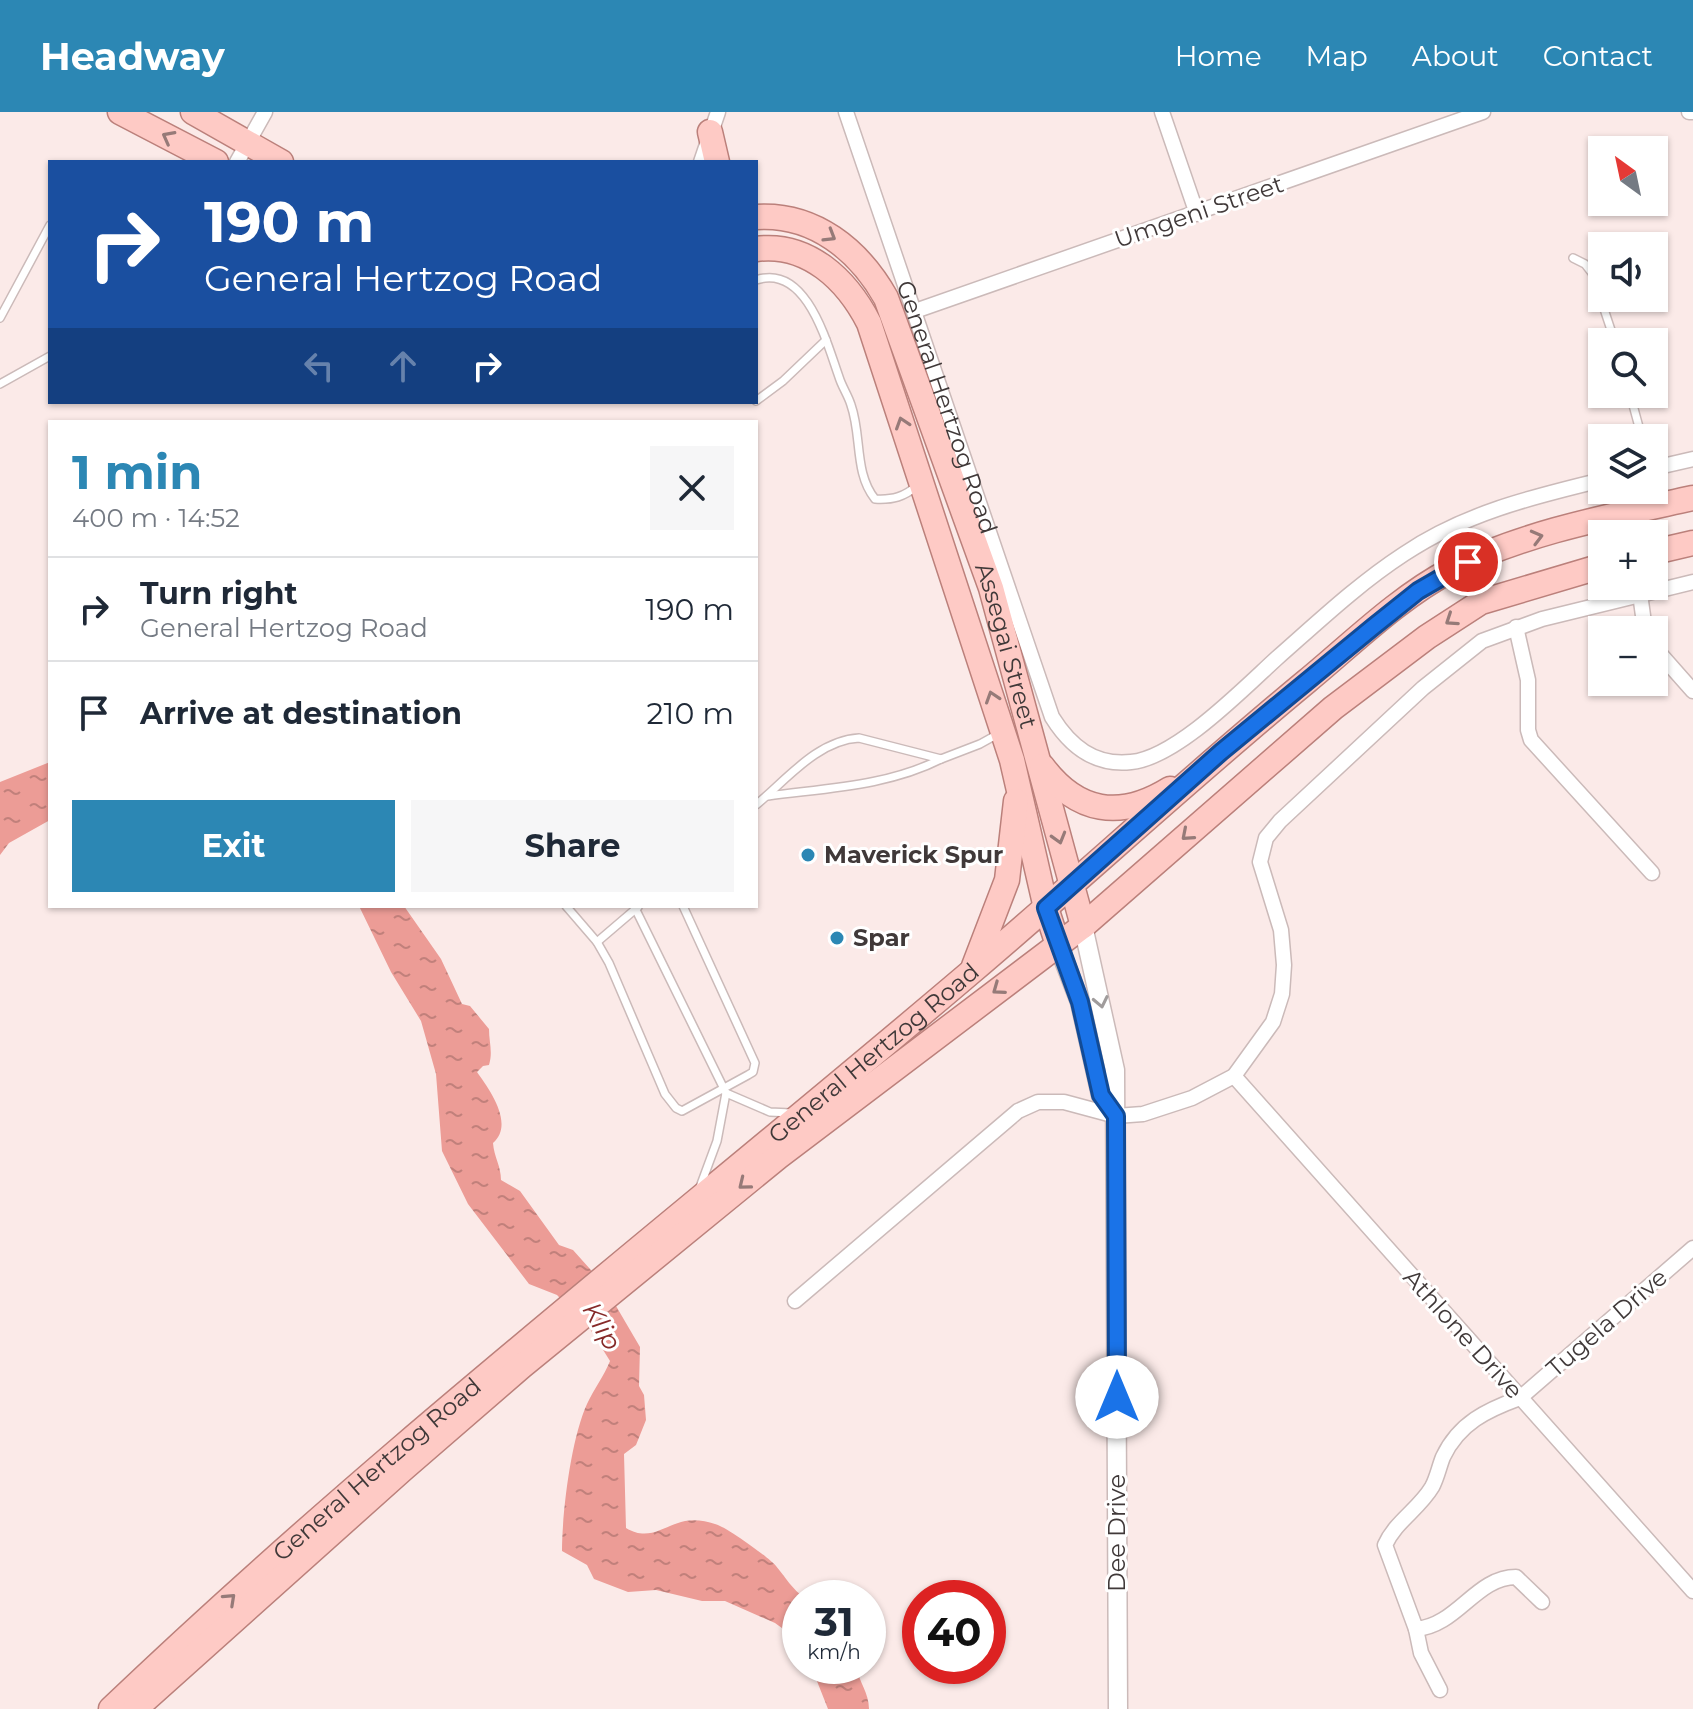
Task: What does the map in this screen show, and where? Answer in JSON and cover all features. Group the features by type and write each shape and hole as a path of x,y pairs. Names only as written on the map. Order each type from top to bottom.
{"main road":[{"path":"120,112 212,160"},
{"path":"193,112 242,153 272,160"},
{"path":"714,122 717,160"},
{"path":"758,206 784,218"},
{"name":"Assegai Street","path":"758,217 797,220 827,233 864,264 886,298 938,455 991,588 1083,926"},
{"name":"Assegai Street","path":"758,249 802,254 828,269 847,287 869,323 924,477 1018,780 1046,908 1058,945"},
{"name":"General Hertzog Road","path":"645,1254 696,1201 972,972 1202,769 1394,609 1451,570 1524,541 1693,498"},
{"path":"1668,549 1693,543"},
{"name":"General Hertzog Road","path":"111,1709 268,1563 645,1254 1083,926 1333,708 1441,627 1492,597 1588,570"},
{"path":"1036,757 1066,791 1082,803 1101,809 1141,802 1163,794 1202,769"},
{"path":"972,972 1007,880 1018,780"},
{"name":"General Hertzog Road","path":"135,1709 381,1489 517,1359"}],"street":[{"path":"242,153 265,112"},
{"name":"General Hertzog Road","path":"846,112 1052,717 1066,739 1087,755 1107,762 1132,762 1158,755 1210,718 1347,596 1395,560 1438,533 1508,504 1588,484"},
{"path":"1162,112 1197,214"},
{"name":"Umgeni Street","path":"915,311 1483,112"},
{"path":"702,160 714,122"},
{"path":"1668,465 1693,459"},
{"path":"1668,588 1693,582"},
{"path":"795,1301 1018,1111 1038,1102 1064,1102 1116,1116 1143,1114 1192,1098 1234,1076 1273,1022 1282,994 1284,965 1281,930 1260,862 1266,838 1280,821 1423,688 1482,641 1516,627 1617,600"},
{"path":"1516,627 1528,680 1528,730 1531,740 1652,873"},
{"path":"1668,663 1693,691"},
{"name":"Dee Drive","path":"1083,926 1115,1070 1118,1709"},
{"name":"Dee Drive","path":"1058,945 1080,1002 1101,1095 1116,1116"},
{"name":"Athlone Drive","path":"1234,1076 1693,1591"},
{"name":"Tugela Drive","path":"1416,1629 1385,1545 1391,1532 1432,1487 1445,1454 1462,1430 1486,1411 1520,1398 1693,1248"},
{"path":"1440,1690 1421,1653 1416,1629 1430,1628 1445,1621 1490,1584 1505,1577 1516,1577 1542,1602"}],"lane":[{"path":"0,318 48,229"},
{"path":"1573,258 1585,264 1592,273 1610,328"},
{"path":"758,280 778,280 798,292 816,315 851,405 858,434 862,476 875,499 889,500 906,495 924,477"},
{"path":"758,399 783,381 826,340"},
{"path":"0,384 48,357"},
{"path":"766,796 911,774 980,744 1003,731 1024,711"},
{"path":"758,803 826,746 845,739 859,738 941,759"},
{"path":"568,908 597,942 670,1102 682,1111 725,1091 753,1072 754,1058 684,908"},
{"path":"597,942 635,908"},
{"path":"636,908 725,1091 717,1141 696,1201"},
{"path":"725,1091 770,1112 804,1111"}],"water":[{"path":"48,763 48,821 9,843 0,855 0,782"},
{"name":"Klip","path":"360,908 405,908 441,959 462,1004 470,1006 489,1029 489,1065 477,1072 501,1117 499,1135 493,1143 501,1180 520,1191 559,1245 573,1250 590,1269 640,1347 639,1386 644,1395 646,1420 636,1445 624,1454 626,1528 642,1534 697,1520 721,1526 737,1536 772,1562 787,1580 782,1580 782,1628 725,1601 702,1601 656,1590 628,1592 594,1579 587,1565 562,1551 566,1497 576,1436 587,1404 610,1361 590,1329 557,1295 529,1284 468,1204 442,1151 436,1074 421,1021 391,972"},
{"path":"818,1684 862,1684 869,1709 828,1709"}],"place":[{"name":"Maverick Spur","path":"808,855"},
{"name":"Spar","path":"837,938"}],"route":[{"path":"1117,1397 1116,1116 1101,1095 1080,1002 1046,908 1221,752 1373,627 1418,591 1468,562"}]}
